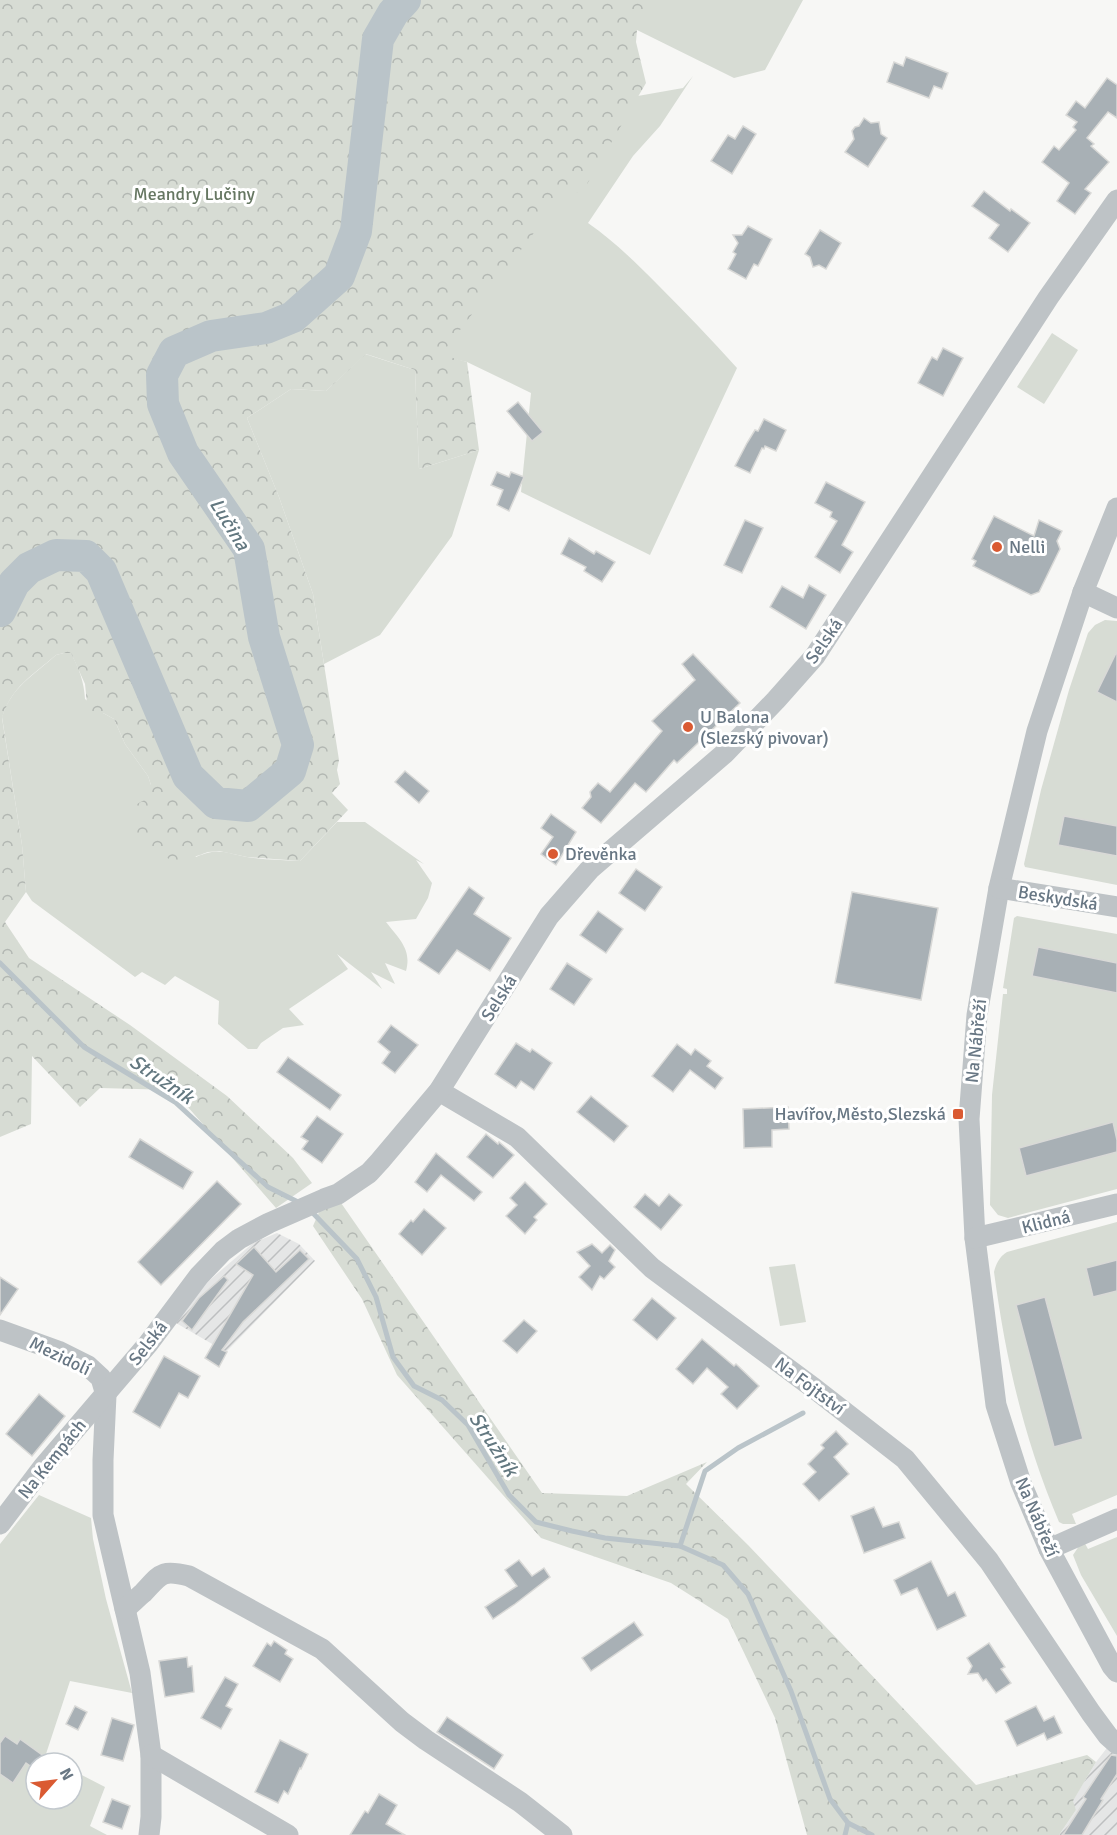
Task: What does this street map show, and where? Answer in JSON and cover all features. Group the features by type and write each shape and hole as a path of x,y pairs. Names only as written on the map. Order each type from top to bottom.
{"street":[{"name":"Selská","path":"106,1395 210,1264 239,1239 289,1214 338,1194 369,1173 439,1091 549,916 569,892 590,869 725,753 815,656 1048,298 1117,200"},
{"name":"Na Nábřeží","path":"1117,508 1083,592 1037,731 999,888 977,1015 969,1119 975,1238 996,1405 1021,1483 1049,1549 1117,1672"},
{"path":"1083,592 1117,608"},
{"name":"Beskydská","path":"999,888 1117,907"},
{"name":"Na Fojtství","path":"439,1091 517,1137 652,1268 905,1459 989,1561 1085,1705 1108,1736 1117,1744"},
{"name":"Klidná","path":"975,1238 1117,1204"},
{"name":"Mezidolí","path":"0,1330 58,1351 88,1366 101,1378 106,1395"},
{"path":"106,1395 103,1515 140,1673 151,1755 149,1835"},
{"name":"Na Kempách","path":"0,1524 43,1467 106,1395"},
{"path":"1049,1549 1117,1519"},
{"path":"125,1609 156,1577 172,1572 189,1576 322,1649 402,1722 520,1802 562,1835"},
{"path":"151,1755 288,1835"}],"shaded area":[{"path":"277,1233 299,1244 315,1261 226,1352 176,1323 204,1285 253,1243"},
{"path":"1110,1744 1117,1750 1117,1835 1059,1835 1076,1810 1072,1802 1096,1762"}],"green space":[{"name":"Meandry Lučiny","path":"0,0 648,0 637,30 636,42 646,83 583,191 562,196 441,355 467,362 479,450 419,469 415,370 366,354 326,391 291,389 247,418 279,497 313,594 339,760 337,770 340,784 332,793 348,810 300,861 247,857 219,851 208,852 177,863 149,846 137,834 133,819 137,804 150,797 151,785 148,776 125,744 114,719 103,713 97,717 88,713 85,684 71,653 56,655 24,682 11,698 2,718 22,845 26,892 5,922 29,958 130,1025 227,1096 293,1158 312,1183 276,1208 173,1090 100,1088 80,1107 32,1056 31,1124 0,1137"},
{"path":"493,0 803,0 765,70 734,78 637,30 604,32 615,100 683,88 693,76 660,126 633,156 588,223 641,268 737,368 650,555 521,492 531,393 467,362 437,355 390,320"},
{"path":"1052,333 1078,350 1044,404 1017,387"},
{"path":"365,354 415,370 419,469 479,450 452,536 380,635 324,664 313,594 279,497 247,418 291,389 326,391"},
{"path":"1105,620 1117,621 1117,885 1025,867 1024,864 1041,790 1069,690 1088,633 1095,625"},
{"path":"71,653 82,681 85,699 114,719 125,744 148,776 151,785 196,857 210,852 222,852 253,858 300,861 337,822 365,822 424,864 416,860 432,883 428,898 416,919 386,922 400,939 407,956 406,971 385,963 395,984 371,972 382,989 337,954 348,969 289,1009 304,1025 283,1028 261,1043 257,1049 248,1049 218,1024 219,1001 175,976 165,985 142,972 135,977 32,901 26,892 22,845 2,717 17,689 56,655"},
{"path":"1017,916 1117,934 1117,1189 1008,1218 998,1215 990,1205 992,1095 1003,994 1007,994 1007,989 1003,988 1014,918"},
{"path":"330,1187 542,1493 627,1496 707,1462 686,1484 748,1545 976,1785 1087,1755 1096,1762 1073,1801 1076,1810 1059,1835 807,1835 775,1718 728,1619 671,1583 541,1538 397,1375 362,1299 313,1226"},
{"path":"1117,1222 1117,1495 1072,1514 1076,1524 1063,1524 1059,1522 1026,1430 1004,1337 994,1272 998,1261 1007,1252"},
{"path":"795,1264 806,1322 780,1326 769,1267"},
{"path":"39,1495 91,1518 93,1539 106,1599 132,1693 70,1681 47,1751 24,1751 24,1811 84,1811 84,1776 105,1787 90,1826 107,1835 0,1835 0,1544"},
{"path":"1117,1537 1117,1636 1081,1575 1073,1555 1083,1540 1088,1549"}],"building":[{"path":"906,57 948,73 942,89 934,86 929,98 887,82 894,62 903,66"},
{"path":"1107,78 1117,85 1117,118 1108,112 1087,138 1094,144 1091,146 1109,162 1085,189 1091,193 1075,214 1057,201 1069,183 1042,162 1054,146 1059,150 1076,130 1073,127 1077,122 1066,115 1076,101 1085,108"},
{"path":"864,118 871,123 879,122 881,134 887,138 868,167 845,152 854,139 852,131"},
{"path":"743,126 756,134 732,174 711,161 728,135 735,139"},
{"path":"984,191 1030,223 1008,252 989,238 999,225 972,206"},
{"path":"748,226 772,239 758,266 754,264 746,279 728,269 736,254 733,252 738,243 733,235 742,235"},
{"path":"820,230 841,243 826,269 819,265 813,267 810,257 805,254"},
{"path":"943,348 963,358 943,396 918,383 932,357 937,360"},
{"path":"518,402 543,432 532,441 507,411"},
{"path":"764,419 786,430 776,451 765,446 764,449 762,448 750,473 735,466 755,430 758,431"},
{"path":"497,472 509,477 511,472 524,477 509,511 497,505 503,490 491,485"},
{"path":"826,482 865,502 842,545 853,552 840,573 815,557 837,521 830,517 832,512 815,503"},
{"path":"994,516 1034,536 1039,520 1062,531 1057,541 1060,549 1039,592 1031,595 973,566 976,561 972,559"},
{"path":"745,520 763,528 742,573 724,565"},
{"path":"569,538 594,554 596,551 615,562 602,582 584,571 586,567 561,554"},
{"path":"809,585 826,595 806,629 770,607 782,586 803,598"},
{"path":"1117,651 1117,702 1097,692"},
{"path":"693,654 740,703 677,763 674,760 646,792 635,783 601,823 582,808 591,797 590,792 598,783 610,792 662,731 652,721 695,680 682,664"},
{"path":"405,771 429,791 419,803 395,782"},
{"path":"551,814 576,832 556,865 541,854 553,837 541,828"},
{"path":"1064,816 1117,826 1117,856 1058,845"},
{"path":"636,869 662,887 645,911 619,893"},
{"path":"469,887 484,898 474,914 511,938 490,971 457,950 439,974 418,960"},
{"path":"852,892 938,908 921,1000 835,983"},
{"path":"598,911 623,929 606,953 580,935"},
{"path":"1038,947 1117,963 1117,993 1032,976"},
{"path":"567,963 592,979 574,1005 550,989"},
{"path":"391,1025 418,1045 395,1073 382,1063 390,1052 378,1042"},
{"path":"516,1043 530,1052 532,1049 552,1063 534,1090 521,1081 516,1088 495,1074"},
{"path":"677,1044 691,1055 695,1049 711,1061 707,1066 723,1078 715,1089 690,1070 673,1092 652,1076"},
{"path":"288,1057 341,1095 330,1110 277,1072"},
{"path":"591,1096 628,1126 614,1142 577,1112"},
{"path":"788,1107 789,1129 772,1130 772,1147 744,1148 743,1109"},
{"path":"317,1116 343,1134 322,1163 302,1149 308,1141 301,1137"},
{"path":"1113,1122 1117,1152 1026,1176 1019,1148"},
{"path":"486,1134 514,1155 493,1178 467,1157"},
{"path":"140,1139 193,1172 183,1189 129,1157"},
{"path":"436,1153 482,1192 474,1201 441,1175 427,1192 415,1182"},
{"path":"217,1181 241,1204 161,1285 138,1262"},
{"path":"525,1182 547,1204 534,1217 537,1220 525,1234 506,1216 517,1205 510,1198"},
{"path":"645,1194 659,1206 669,1194 682,1205 661,1230 634,1207"},
{"path":"424,1209 446,1228 422,1255 399,1234"},
{"path":"592,1244 602,1253 610,1245 615,1250 609,1261 615,1267 604,1279 600,1276 592,1290 579,1277 590,1266 577,1252"},
{"path":"254,1247 276,1272 300,1250 309,1259 243,1322 222,1350 227,1352 219,1367 205,1358 253,1275 236,1264"},
{"path":"1117,1260 1117,1291 1093,1297 1086,1268"},
{"path":"224,1276 228,1280 192,1330 182,1321 199,1298"},
{"path":"0,1277 18,1289 0,1315"},
{"path":"1045,1297 1083,1439 1054,1447 1016,1305"},
{"path":"652,1298 676,1318 657,1340 633,1320"},
{"path":"524,1320 537,1331 517,1353 503,1341"},
{"path":"702,1339 734,1366 736,1364 759,1386 737,1409 721,1394 728,1387 707,1368 693,1384 676,1369"},
{"path":"164,1356 200,1376 188,1398 179,1393 160,1428 133,1412"},
{"path":"39,1394 65,1416 32,1456 6,1434"},
{"path":"836,1431 848,1444 834,1457 849,1474 819,1501 803,1484 816,1472 808,1464 824,1448 821,1445"},
{"path":"874,1507 883,1527 899,1522 905,1538 864,1553 851,1516"},
{"path":"519,1560 532,1576 544,1568 550,1577 493,1619 485,1607 517,1586 505,1570"},
{"path":"931,1561 948,1596 955,1592 966,1616 937,1630 917,1588 901,1595 894,1580"},
{"path":"634,1622 643,1635 591,1671 582,1658"},
{"path":"274,1641 287,1650 285,1654 293,1659 280,1682 253,1666 267,1643 271,1646"},
{"path":"989,1643 1005,1667 1001,1669 1011,1683 996,1693 986,1679 983,1681 978,1673 968,1674 972,1666 967,1658"},
{"path":"187,1657 188,1667 192,1666 194,1692 165,1697 159,1661"},
{"path":"225,1677 238,1684 226,1706 232,1709 221,1729 201,1718"},
{"path":"75,1706 87,1712 78,1730 66,1724"},
{"path":"1036,1706 1044,1721 1054,1716 1062,1733 1047,1740 1044,1733 1017,1746 1005,1721"},
{"path":"447,1717 503,1755 494,1769 437,1732"},
{"path":"112,1718 134,1725 123,1761 101,1755"},
{"path":"5,1736 17,1744 20,1739 37,1751 24,1751 24,1766 13,1783 0,1774 0,1743"},
{"path":"280,1740 308,1754 288,1794 284,1791 278,1803 255,1792"},
{"path":"1111,1755 1117,1756 1117,1774 1082,1835 1063,1835 1086,1799 1083,1797"},
{"path":"379,1794 397,1805 386,1824 405,1835 350,1835 365,1811 368,1813"},
{"path":"112,1799 130,1806 122,1829 103,1822"}],"waterway":[{"name":"Lučina","path":"0,611 14,583 29,568 56,555 86,556 101,571 188,776 216,803 248,806 290,771 298,745 264,637 249,549 183,453 163,404 162,375 174,352 211,336 266,328 293,317 339,276 356,231 378,39 393,13 405,0"},
{"name":"Stružník","path":"0,963 84,1047 175,1102 268,1187 300,1203"},
{"name":"Stružník","path":"310,1210 357,1259 376,1297 393,1357 414,1386 442,1400 468,1425 509,1495 536,1522 605,1538 680,1546 723,1565 748,1594 791,1691 830,1799 848,1823 872,1835"},
{"path":"680,1546 705,1471 738,1448 803,1413"},
{"path":"845,1835 848,1823"}],"place":[{"name":"Nelli","path":"997,547"},
{"name":"U Balona (Slezský pivovar)","path":"688,727"},
{"name":"Dřevěnka","path":"553,854"},
{"name":"Havířov,Město,Slezská","path":"958,1114"}]}
